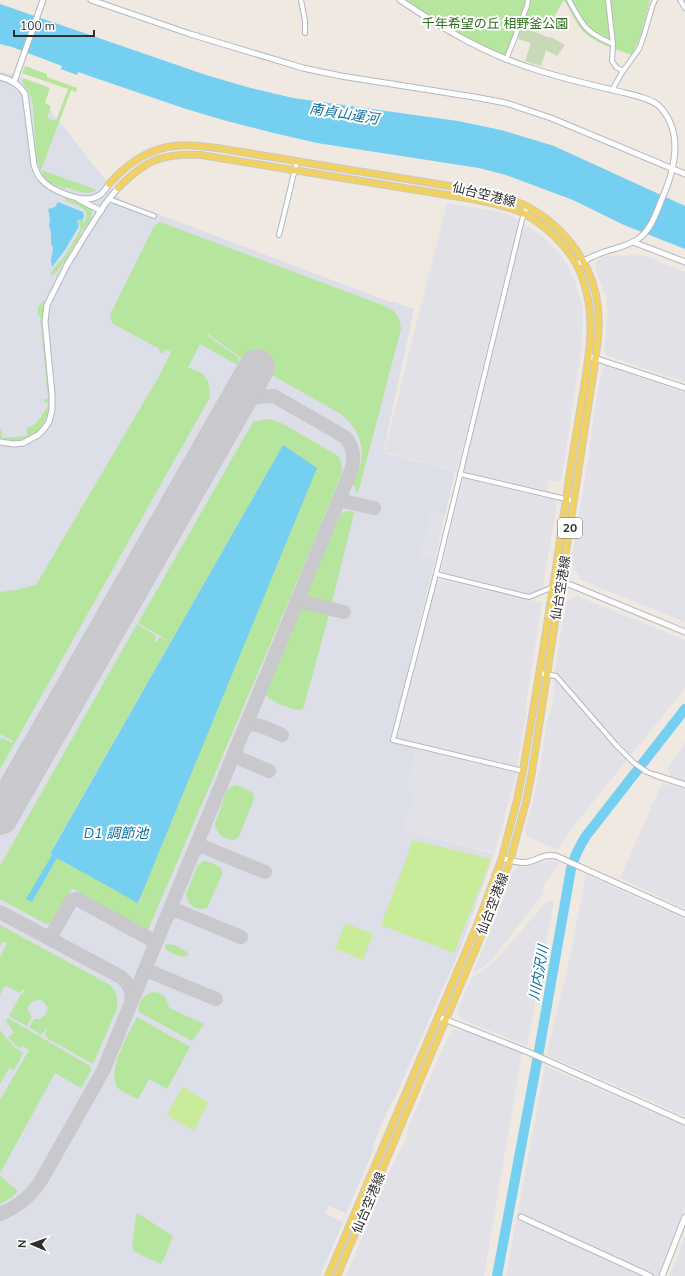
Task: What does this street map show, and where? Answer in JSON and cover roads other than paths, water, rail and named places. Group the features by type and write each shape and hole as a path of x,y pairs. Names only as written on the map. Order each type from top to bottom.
{"main road":[{"name":"仙台空港線","path":"109,184 122,170 135,160 155,150 182,145 203,147 479,191 506,198 527,206 546,218 557,228 570,241 580,263 588,293 591,311 588,356 553,587 523,771 502,858 477,925 439,1017 328,1276"},
{"name":"仙台空港線","path":"118,188 132,174 160,158 173,155 200,155 502,205 524,214 543,226 553,235 589,274 595,291 598,307 596,358 548,674 526,802 510,861 477,946 337,1276"}],"street":[{"path":"14,82 43,0"},
{"path":"91,0 190,34 303,68 341,76 506,103 552,118 685,174"},
{"path":"301,0 305,21 305,33"},
{"path":"400,0 452,33 481,49 506,60 640,97 658,105 669,116 675,125 679,136 678,155 674,170 654,219 639,238 633,242 580,263"},
{"path":"506,60 528,0"},
{"path":"569,0 580,22 590,33 613,44"},
{"path":"608,0 613,44 613,64 618,69 623,71"},
{"path":"612,90 638,49 655,0"},
{"path":"680,0 685,8"},
{"path":"0,77 14,82 21,87 25,94 34,165 40,179 51,188 100,211"},
{"path":"172,146 173,155"},
{"path":"135,160 140,169"},
{"path":"279,235 297,162"},
{"path":"75,198 89,199 96,197 104,191 109,184"},
{"path":"0,442 14,444 23,443 38,435 49,422 52,402 45,321 46,305 67,265 100,211 118,188"},
{"path":"109,199 154,216"},
{"path":"523,771 393,740 436,574 527,206"},
{"path":"633,242 685,262"},
{"path":"588,356 685,388"},
{"path":"460,474 574,502"},
{"path":"436,574 529,597 562,584 571,585 685,632"},
{"path":"539,673 556,676 616,745 634,763 647,772 685,785"},
{"path":"502,858 510,861 528,862 541,856 556,856 685,914"},
{"path":"439,1017 528,1052 685,1122"},
{"path":"521,1217 650,1276"},
{"path":"662,1276 685,1217"}],"water":[{"name":"南貞山運河","path":"0,4 206,75 247,87 293,98 458,121 501,130 554,146 685,206 685,249 624,225 573,200 506,175 479,168 317,143 274,133 183,108 78,72 77,75 61,69 62,66 0,44"},
{"path":"58,202 83,212 84,216 82,221 80,219 77,221 79,226 65,250 52,267 51,261 53,248 51,243 48,209 55,207"},
{"name":"D1 調節池","path":"283,445 317,468 138,903 57,858 32,902 26,899 52,855 50,854"}],"waterway":[{"name":"川内沢川","path":"497,1276 571,869 579,848 586,836 685,709"}],"park label":[{"name":"千年希望の丘 相野釜公園","path":"495,24"}]}
